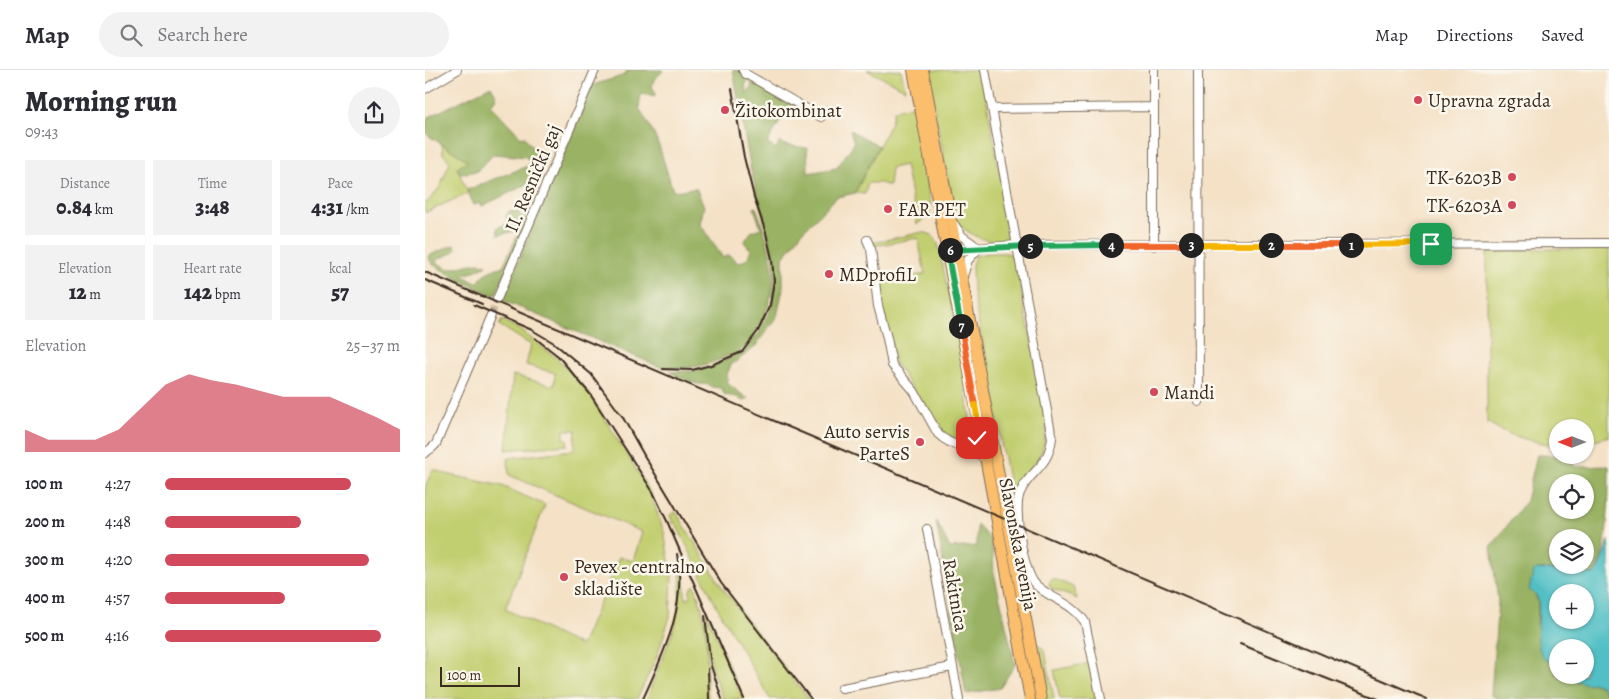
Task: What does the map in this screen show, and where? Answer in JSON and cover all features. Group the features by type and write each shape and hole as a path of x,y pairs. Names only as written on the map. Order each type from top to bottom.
{"main road":[{"name":"Slavonska avenija","path":"913,70 952,250 979,427 1030,699"},
{"name":"Slavonska avenija","path":"923,70 952,220 952,250 963,278 1041,699"}],"street":[{"path":"425,89 457,70"},
{"name":"II. Resnički gaj","path":"497,299 595,70"},
{"path":"743,70 746,74 821,117"},
{"name":"Slavonska avenija","path":"985,70 1052,438 1045,463 1022,488 1019,496 1017,511 1021,538 1028,572 1035,584 1069,605 1085,622 1101,699"},
{"path":"1154,70 1154,246"},
{"path":"1198,70 1199,402"},
{"path":"992,109 1154,107"},
{"name":"Slavonska avenija","path":"952,220 962,236 979,248"},
{"path":"867,240 871,249 878,306 892,365 914,391 938,434 949,443 967,447 985,459"},
{"path":"952,250 1017,245 1154,246 1609,242"},
{"path":"963,278 968,260 979,248"},
{"path":"425,453 436,444 491,315"},
{"path":"967,447 977,438 979,427"},
{"name":"Rakitnica","path":"927,529 959,699"},
{"path":"842,688 953,667"}],"green space":[{"path":"627,70 664,70 654,80 652,87 656,93 655,96 641,94 639,108 659,146 673,191 696,188 704,206 700,224 723,258 729,255 738,263 748,257 751,250 744,242 752,231 761,228 754,208 756,207 767,243 773,280 767,309 758,329 753,338 739,352 702,365 686,368 660,367 502,300 593,85 625,75"},
{"path":"733,70 740,70 749,79 745,85 747,93 752,87 751,82 793,102 793,107 787,110 767,143 775,149 780,142 784,145 807,148 808,173 837,168 854,143 850,130 879,146 855,193 837,197 802,232 783,258 783,288 777,316 754,348 731,365 727,374 728,384 748,399 743,401 737,397 725,395 721,388 692,382 670,372 693,371 711,367 743,352 759,333 772,306 775,281 774,258 751,171"},
{"path":"867,70 901,70 905,89"},
{"path":"927,70 981,70 1007,211 1010,233 1007,240 993,241 979,238 956,222"},
{"path":"491,86 497,97 491,105 521,137 524,136 537,153 537,164 544,181 539,184 536,180 482,206 480,203 474,205 467,190 530,165 527,157 494,154 477,171 461,174 457,168 468,161 429,136 425,131 425,119"},
{"path":"915,105 931,206 928,217 917,224 905,165 891,168 889,186 881,183 868,183 865,194 855,193 891,122 894,110"},
{"path":"442,144 469,161 457,168 468,193 425,213 425,202 427,203 440,187 450,162 443,154"},
{"path":"509,211 519,212 521,217 528,214 528,220 495,296 459,280 432,264 428,256 453,245 456,247 456,250 436,260 436,262 448,269 478,263 487,265 462,275 474,282 479,282 486,273 503,266 520,230 498,235 497,228 508,223 506,216"},
{"path":"923,232 932,235 938,244 963,361 965,389 973,435 972,440 965,444 952,441 941,432 894,361 891,339 881,304 878,284 925,274 918,238 874,246 872,243"},
{"path":"1487,249 1609,249 1609,436 1594,440 1594,419 1549,419 1549,444 1519,437 1487,422"},
{"path":"987,253 1014,255 1048,423 1043,450 1035,464 1020,482 1013,506 973,293 972,265 975,256"},
{"path":"502,320 519,329 558,359 589,393 650,492 664,532 672,576 670,617 657,656 637,699 425,699 425,487 433,469 446,474 502,486 545,505 505,609 581,646 619,557 633,561 642,532 509,475 508,458 574,450 576,430 564,430 564,439 568,439 567,445 506,450 513,375 554,386 555,373 526,365 531,345 499,325"},
{"path":"1537,455 1549,455 1549,464 1573,464 1575,467 1609,466 1605,538 1603,552 1594,574 1594,529 1549,529 1549,570 1536,569 1536,596 1538,604 1537,626 1546,660 1549,661 1549,684 1594,684 1602,686 1604,691 1609,692 1609,699 1499,699 1491,695 1498,601 1491,547 1526,501"},
{"path":"676,512 724,590 809,699 770,699 716,605 675,522 673,524 670,515"},
{"path":"936,521 950,548 977,546 977,525 992,541 994,573 1015,665 1000,688 966,694"},
{"path":"680,570 685,581 685,599 690,598 690,590 694,585 703,612 708,699 647,699 675,622 679,606"},
{"path":"1054,579 1073,587 1077,599 1051,588 1049,584"},
{"path":"705,612 743,699 723,699 712,671"},
{"path":"1035,644 1041,646 1045,651 1054,699 1045,699"},
{"path":"1091,663 1098,699 1060,699 1054,670"}],"water":[{"path":"1609,540 1609,692 1604,691 1602,686 1594,683 1594,639 1549,639 1549,662 1541,654 1538,637 1538,600 1536,595 1529,590 1533,572 1536,569 1549,570 1549,574 1594,574 1598,570"}],"tunnel":[{"path":"491,315 497,299"}],"railway":[{"path":"663,369 692,370 711,365 742,352 758,331 770,305 774,281 772,259 744,157 732,89"},
{"path":"425,272 1427,699"},
{"path":"425,280 482,304"},
{"path":"474,305 532,330 554,343 591,374 622,416 721,583 811,699"},
{"path":"535,338 558,356 590,394 653,492 744,699"},
{"path":"643,699 672,629 679,592 677,554"},
{"path":"705,616 711,666 722,699"},
{"path":"1240,644 1378,699"},
{"path":"708,669 709,699"}],"place":[{"name":"Upravna zgrada","path":"1418,100"},
{"name":"Žitokombinat","path":"725,110"},
{"name":"TK-6203B","path":"1512,177"},
{"name":"TK-6203A","path":"1512,205"},
{"name":"FAR PET","path":"888,209"},
{"name":"MDprofiL","path":"829,274"},
{"name":"Mandi","path":"1154,392"},
{"name":"Auto servis ParteS","path":"920,442"},
{"name":"Pevex - centralno skladište","path":"564,577"}],"route":[{"path":"977,438 979,427 947,250 1017,245 1431,244"}]}
